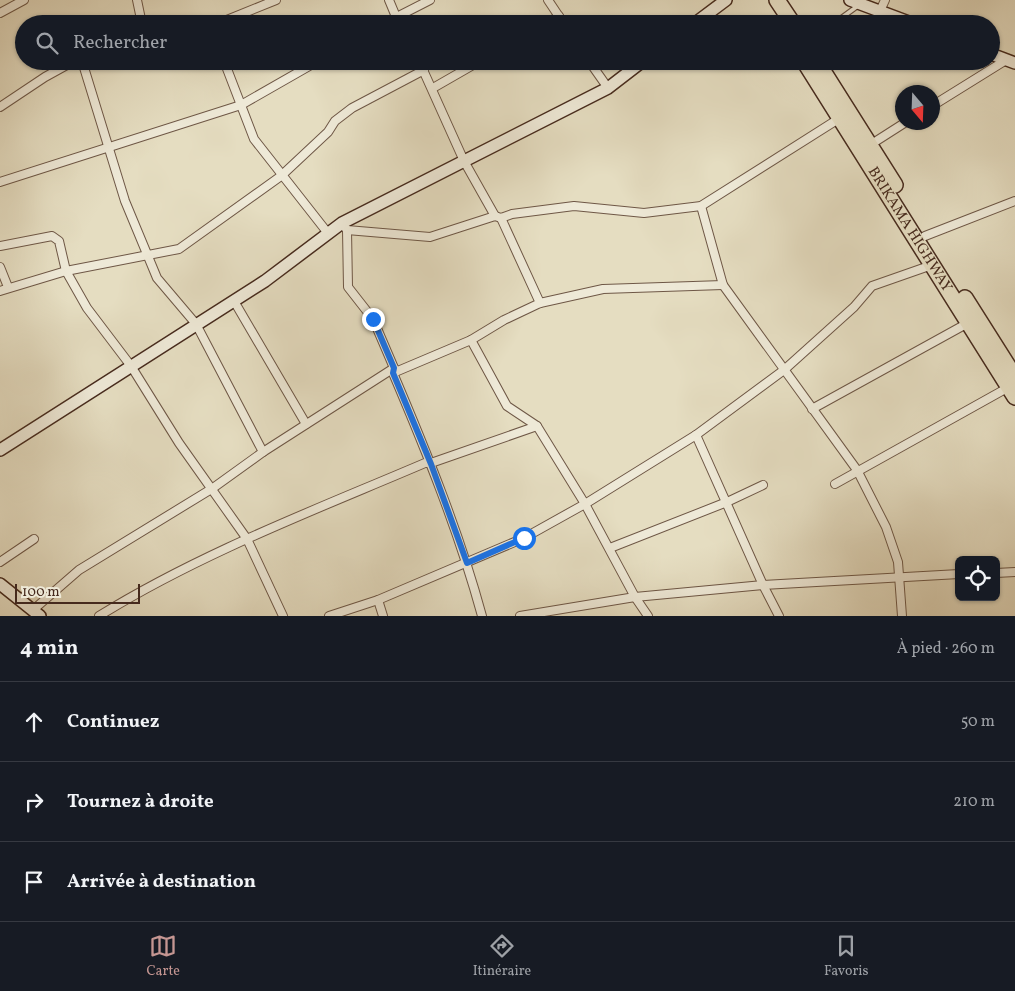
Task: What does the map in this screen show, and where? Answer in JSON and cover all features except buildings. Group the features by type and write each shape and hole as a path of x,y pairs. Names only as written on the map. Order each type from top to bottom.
{"highway":[{"path":"766,0 775,15"},
{"path":"777,0 787,15"},
{"name":"BRIKAMA HIGHWAY","path":"810,70 840,118 905,212 925,236 1013,387"},
{"name":"BRIKAMA HIGHWAY","path":"823,70 870,145 932,265 968,323 1013,387"}],"street":[{"path":"0,13 24,0"},
{"path":"137,0 140,15"},
{"path":"239,15 276,0"},
{"path":"389,0 396,15"},
{"path":"406,15 430,0"},
{"path":"548,0 558,15"},
{"path":"706,15 726,0"},
{"path":"880,11 885,0"},
{"path":"855,2 890,15"},
{"path":"1000,67 1011,61"},
{"path":"0,107 58,70"},
{"path":"85,70 124,201 157,278 196,324 263,452"},
{"path":"227,70 254,139 281,176 327,232"},
{"path":"0,182 241,105 302,70"},
{"path":"0,267 4,289 66,271 179,249 281,176 328,132 335,122 352,108 424,70 464,161 498,217 540,303"},
{"path":"433,88 464,70"},
{"path":"596,70 608,88"},
{"path":"0,450 265,281 327,232 344,226 464,161 608,88 631,70"},
{"path":"940,101 995,70"},
{"path":"344,226 430,237 498,217 574,206 644,213 701,206 840,118"},
{"path":"870,145 895,129"},
{"path":"925,236 1015,201"},
{"path":"701,206 723,285 857,470 886,527 898,562 902,616"},
{"path":"344,226 348,287 373,319 394,370 467,563 482,616"},
{"path":"0,246 52,236 59,240 66,271 87,308 131,366 179,443 213,488 247,539 283,616"},
{"path":"329,616 378,600 467,563 524,538 586,504 696,435 784,370 854,307 872,286 932,265"},
{"path":"0,584 36,613 79,570 213,488 306,424 394,370 471,340 504,320 540,303 603,288 723,285"},
{"path":"234,301 306,424"},
{"path":"812,409 968,323"},
{"path":"471,340 507,406 537,426 586,504 635,597 648,616"},
{"path":"835,484 857,470 1013,387"},
{"path":"99,616 183,569 247,539 425,463 431,464 537,426"},
{"path":"696,435 763,585 779,616"},
{"path":"610,548 727,502 763,485"},
{"path":"0,562 34,539"},
{"path":"1000,573 1015,572"},
{"path":"520,616 635,597 763,585 955,574"},
{"path":"378,600 383,616"}],"lane":[{"path":"842,15 855,2"}],"route":[{"path":"373,319 395,370 393,373 431,464 467,563 524,538"}]}
